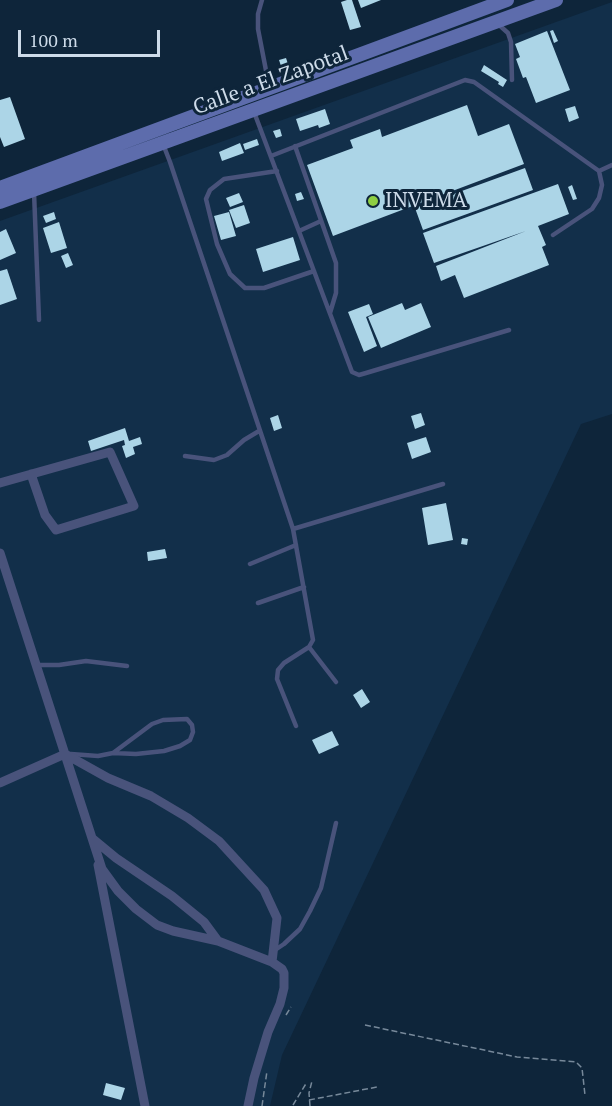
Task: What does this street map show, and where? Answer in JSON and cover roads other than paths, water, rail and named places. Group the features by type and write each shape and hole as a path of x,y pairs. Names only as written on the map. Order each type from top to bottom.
{"street":[{"name":"Calle a El Zapotal","path":"0,188 507,0"},
{"name":"Calle a El Zapotal","path":"0,202 556,0"},
{"path":"0,483 31,474 110,452 134,506 56,530 45,515 31,474"},
{"path":"0,553 102,869 118,891 157,925 218,941 272,962 284,973 284,988 254,1078 248,1106"},
{"path":"0,783 65,754"},
{"path":"65,754 108,778 151,796 188,818 219,841 264,890 273,907 277,918 272,962"},
{"path":"93,839 204,922 218,941"},
{"path":"93,839 145,1106"}],"lane":[{"path":"262,0 258,14 258,29 270,88"},
{"path":"495,22 508,33 511,42 512,80"},
{"path":"271,156 465,80 474,82 599,171 602,185 599,198 592,209 553,235"},
{"path":"253,110 351,372 358,375 509,330"},
{"path":"161,142 170,162 293,529 313,640 309,647 284,663 278,670 277,679 296,726"},
{"path":"295,147 336,263 336,293 330,314"},
{"path":"599,171 612,165"},
{"path":"277,171 224,179 210,190 206,199 217,244 230,274 245,288 264,288 314,271"},
{"path":"33,189 36,207 39,320"},
{"path":"299,231 321,221"},
{"path":"185,456 214,460 228,455 244,440 259,431"},
{"path":"293,529 443,484"},
{"path":"250,564 296,545"},
{"path":"258,603 304,586"},
{"path":"309,647 336,682"},
{"path":"36,665 87,661 126,666"},
{"path":"65,754 98,756 113,753 136,754 164,751 190,740 193,732 192,725 187,719 163,720 152,724 113,753"},
{"path":"275,950 300,928 321,888 336,823"}],"place":[{"name":"INVEMA","path":"373,201"}]}
